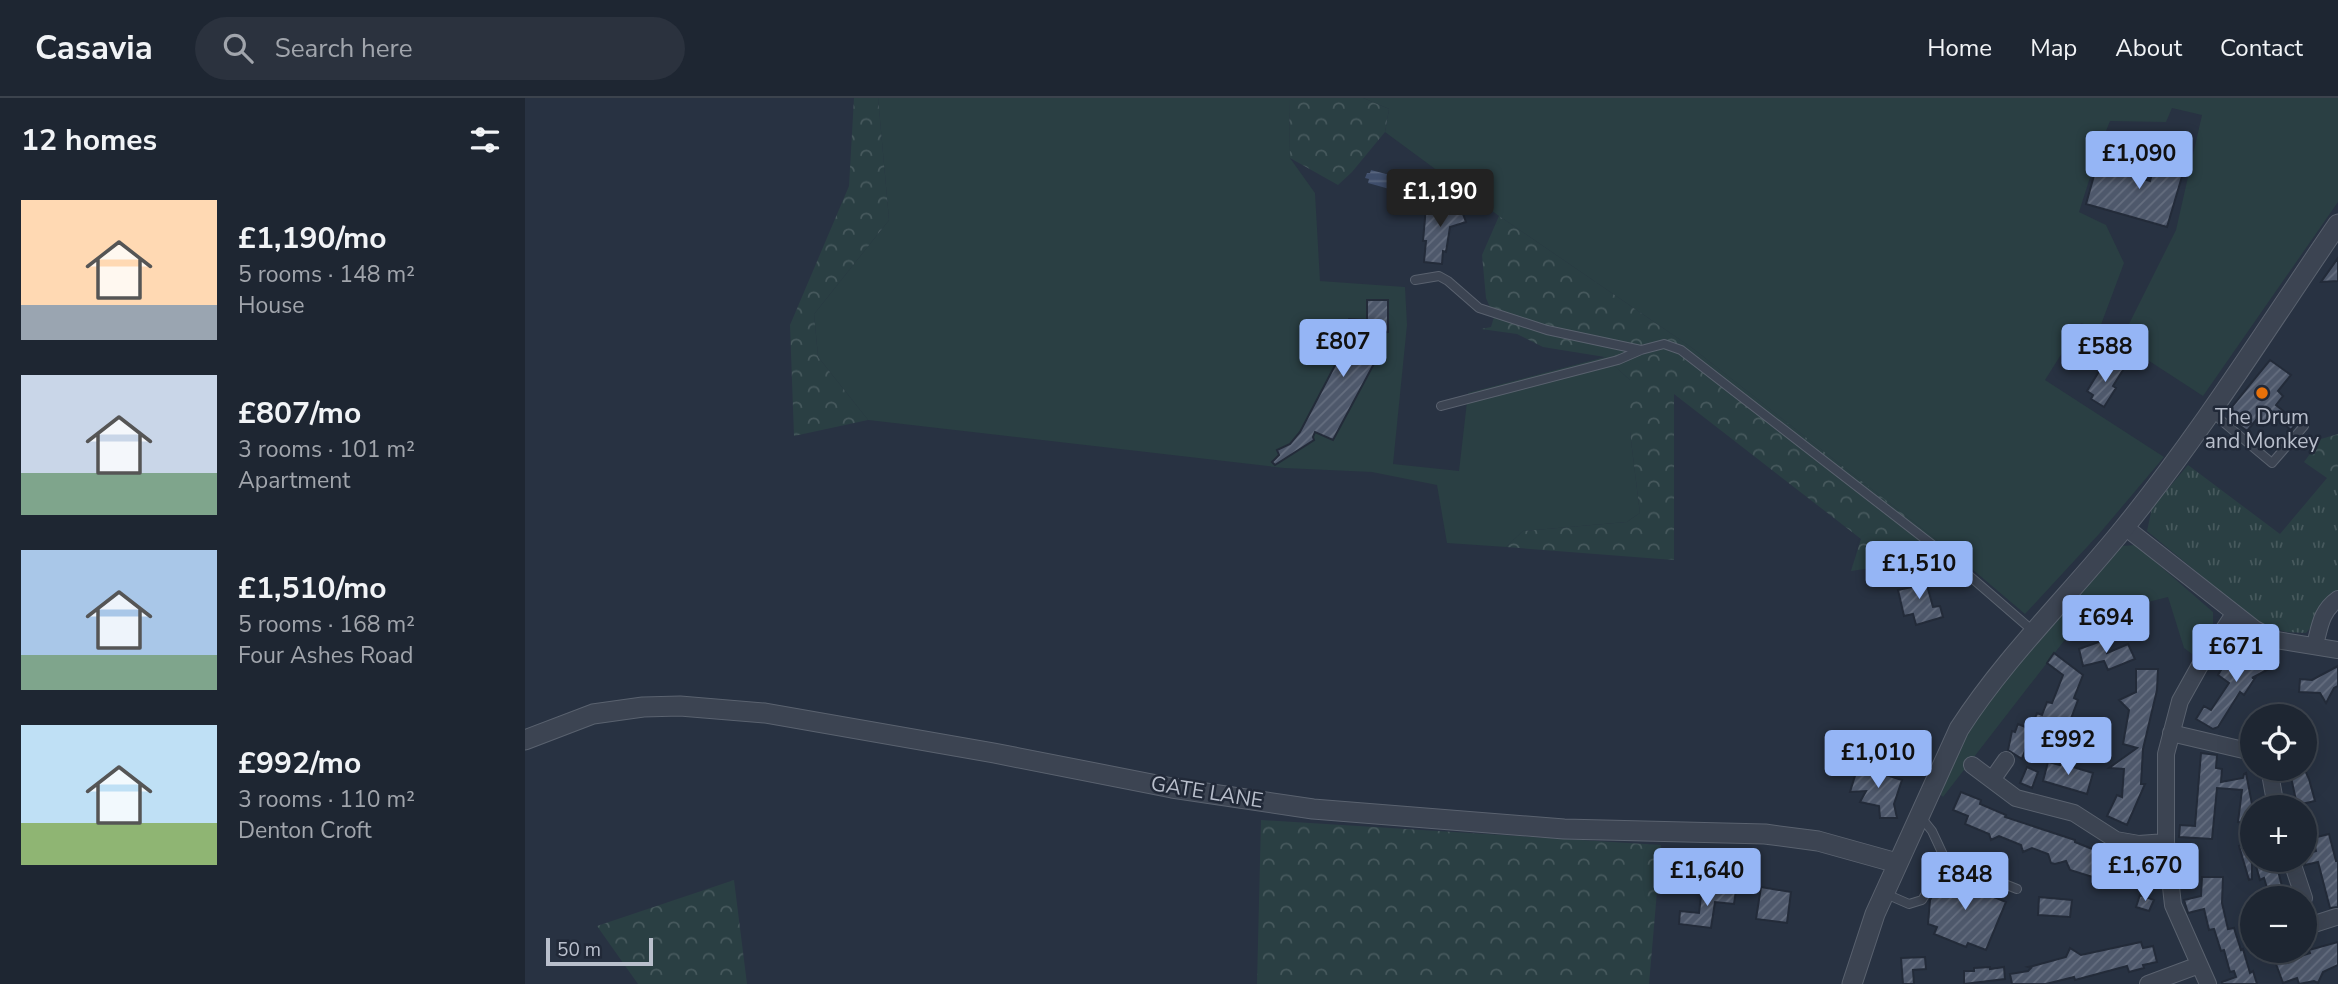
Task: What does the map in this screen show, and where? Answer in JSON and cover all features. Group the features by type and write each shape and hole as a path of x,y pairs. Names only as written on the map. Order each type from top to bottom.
{"street":[{"path":"1852,984 1884,893 1959,729 1977,702 2034,632 2125,527 2210,411 2338,224"},
{"path":"2125,527 2205,587 2255,629 2276,639 2338,650"},
{"path":"2315,645 2322,616 2338,599"},
{"path":"2208,984 2173,905 2166,842 2165,754 2180,701 2234,614"},
{"name":"GATE LANE","path":"525,740 593,714 643,707 680,706 765,713 994,752 1172,788 1313,809 1564,829 1765,834 1818,841 1897,863"},
{"path":"2171,733 2240,749"},
{"path":"1992,780 2006,760"},
{"path":"1972,765 2016,798 2074,813 2116,840 2139,844 2166,842"},
{"path":"2317,923 2336,917"},
{"path":"2148,984 2199,965"}],"lane":[{"path":"1415,280 1439,276 1479,308 1547,330 1641,350"},
{"path":"1441,406 1618,360 1664,344 1681,350 1943,553 2034,632"},
{"path":"2210,411 2272,463 2304,426"},
{"path":"1919,814 1932,831 1946,860 2017,889"},
{"path":"1884,893 1909,904 1922,900 1946,860"}],"green space":[{"path":"854,98 878,98 889,220 814,314 818,357 868,420 794,436 790,325 849,186"},
{"path":"878,98 1289,98 1290,158 1315,193 1320,281 1405,287 1407,325 1393,464 1459,471 1468,393 1605,357 1630,380 1630,432 1640,513 1627,522 1523,531 1506,547 1447,543 1437,485 1372,472 1284,468 868,420 818,357 814,314 889,220"},
{"path":"1289,98 1363,98 1389,109 1385,132 1338,185 1290,158"},
{"path":"1363,98 2338,98 2338,202 2203,396 2120,342 2176,230 2202,115 2172,108 2166,122 2110,121 2079,212 2106,225 2124,263 2099,330 2081,323 2045,380 2164,457 2099,534 2025,614 1952,552 1692,348 1499,216 1385,132 1389,109"},
{"path":"1499,216 1692,348 1952,552 1938,558 1851,571 1861,539 1674,394 1674,560 1506,547 1523,531 1627,522 1640,513 1630,432 1630,380 1605,357 1543,347 1517,334 1481,329 1491,327 1494,317 1486,298 1482,255"},
{"path":"2338,434 2338,478 2327,478 2304,462 2321,439"},
{"path":"2188,465 2280,534 2327,478 2338,478 2338,593 2306,633 2286,632 2260,624 2147,531 2152,508"},
{"path":"2136,545 2213,612 2213,625 2192,654 2184,648 2168,597 2112,611 2074,628 1943,797 1939,793 1971,726 2019,662 2120,546"},
{"path":"1261,820 1661,845 1649,984 1257,984"},
{"path":"734,880 747,984 638,984 597,926"}],"water":[{"path":"1371,170 1397,177 1393,190 1368,183 1369,179 1365,178"}],"building":[{"path":"2158,154 2186,163 2167,227 2086,204 2097,165 2150,181"},
{"path":"1435,200 1440,200 1444,206 1458,201 1466,222 1450,227 1442,264 1424,262 1426,207"},
{"path":"2338,258 2338,281 2321,282"},
{"path":"1367,300 1388,300 1388,332 1354,333 1383,347 1333,440 1315,432 1314,440 1275,465 1272,462 1279,455 1277,450 1290,444 1300,432 1342,352 1349,319 1367,320"},
{"name":"The Drum and Monkey","path":"2270,360 2291,375 2278,391 2283,396 2276,405 2297,422 2291,430 2273,415 2263,426 2256,420 2247,431 2230,418 2234,412 2230,409"},
{"path":"2111,363 2123,370 2104,407 2091,399 2093,395 2087,391 2103,365 2107,368"},
{"path":"1923,571 1933,607 1940,606 1943,617 1916,625 1913,614 1904,616 1898,590 1912,587 1909,575"},
{"path":"2140,611 2146,629 2129,635 2124,622 2131,620 2129,615"},
{"path":"2104,640 2107,653 2128,644 2135,659 2108,670 2104,661 2083,666 2079,649"},
{"path":"2270,649 2278,664 2252,678 2255,678 2244,695 2240,692 2218,727 2213,729 2196,719 2204,706 2211,710 2229,683 2218,675 2228,652 2242,661"},
{"path":"2054,653 2083,675 2074,698 2078,700 2070,721 2066,719 2059,737 2032,726 2037,713 2042,715 2047,702 2052,703 2063,675 2047,663"},
{"path":"2338,666 2338,686 2334,688 2326,703 2320,693 2299,692 2300,679 2312,680"},
{"path":"2136,669 2158,669 2157,690 2143,749 2141,784 2145,784 2127,825 2107,816 2117,795 2122,797 2124,769 2109,768 2137,748 2123,744 2129,710 2119,700 2136,692"},
{"path":"2018,724 2033,730 2029,739 2042,744 2038,753 2026,748 2022,759 2008,750 2012,731 2015,732"},
{"path":"2201,753 2217,755 2216,768 2222,769 2221,782 2240,779 2240,781 2248,781 2250,795 2241,795 2242,790 2217,788 2212,839 2179,837 2180,825 2195,826"},
{"path":"2048,762 2093,773 2087,794 2043,781"},
{"path":"1858,766 1902,780 1894,804 1897,818 1880,818 1879,806 1860,802 1866,791 1850,792"},
{"path":"2027,767 2038,772 2032,788 2020,783"},
{"path":"2292,781 2310,781 2313,795 2295,795"},
{"path":"1961,792 1981,800 1980,804 2006,815 2005,817 2075,840 2129,864 2122,882 2104,875 2096,882 2093,877 2070,870 2066,861 2051,863 2048,854 2032,848 2023,852 2021,845 1999,836 1991,840 1989,834 1965,824 1968,816 1953,810"},
{"path":"2329,834 2338,861 2338,907 2330,908 2317,862 2317,837"},
{"path":"2247,872 2252,872 2252,879 2249,880"},
{"path":"2258,872 2278,872 2282,886 2266,886 2264,878 2260,880"},
{"path":"1957,873 1991,886 1987,894 2006,902 1986,950 1968,943 1966,947 1934,934 1937,927 1928,924 1930,900 1942,880 1952,885"},
{"path":"2202,877 2223,877 2222,903 2228,929 2234,928 2240,947 2240,963 2247,963 2257,984 2222,984 2236,977 2234,971 2230,972 2214,929 2209,930 2204,909 2188,913 2184,900 2201,896"},
{"path":"1761,887 1791,892 1787,923 1756,919"},
{"path":"1702,888 1736,891 1734,904 1715,902 1711,928 1679,924 1680,911 1699,913"},
{"path":"2140,895 2154,900 2149,911 2136,907"},
{"path":"2039,897 2072,900 2070,917 2038,915"},
{"path":"2141,942 2143,948 2153,946 2157,962 2143,965 2144,968 2129,972 2127,966 2075,980 2074,977 2046,984 2012,984 2010,974 2028,971 2031,968 2028,967 2066,957 2070,948 2081,955"},
{"path":"2338,942 2338,965 2323,972 2318,983 2314,981 2299,984 2297,978 2283,983 2276,964 2317,963 2317,948"},
{"path":"1925,957 1926,969 1913,970 1914,984 1903,984 1901,958"},
{"path":"2004,967 2005,979 1964,984 1964,971"}],"place":[{"name":"The Drum and Monkey","path":"2262,393"}]}
